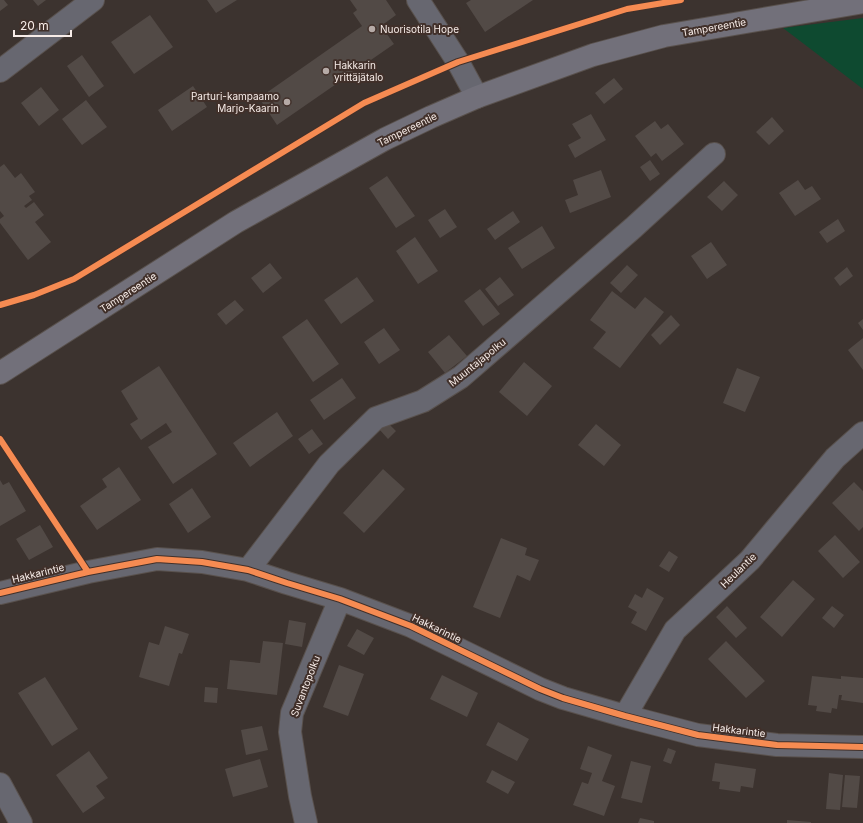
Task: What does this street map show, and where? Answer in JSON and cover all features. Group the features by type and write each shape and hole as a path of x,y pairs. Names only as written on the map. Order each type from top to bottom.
{"main road":[{"name":"Tampereentie","path":"0,373 236,222 385,139 430,117 477,97 593,55 664,36 863,2"}],"street":[{"path":"0,71 93,0"},
{"path":"418,0 458,62 477,97"},
{"name":"Muuntajapolku","path":"248,570 329,464 376,418 423,401 461,377 633,228 714,154"},
{"name":"Heulantie","path":"625,716 675,630 750,560 835,458 863,433"},
{"name":"Hakkarintie","path":"0,593 88,572 157,559 202,562 248,570 340,599 411,626 509,674 563,698 625,716 698,735 777,745 863,747"},
{"name":"Suvantopolku","path":"306,823 300,796 290,732 292,712 340,599"},
{"path":"0,784 21,823"}],"green space":[{"path":"863,18 863,89 783,28"}],"building":[{"path":"0,0 4,0 8,5 0,11"},
{"path":"33,0 46,0 38,6"},
{"path":"207,0 237,0 216,13"},
{"name":"Hakkarin yrittäjätalo","path":"350,0 386,0 396,15 381,26 394,44 277,125 259,98 362,26 353,13 357,10"},
{"path":"471,0 533,0 485,32 466,3"},
{"path":"150,15 173,47 134,74 111,42"},
{"path":"82,55 104,86 89,97 67,66"},
{"path":"614,78 623,89 604,104 595,93"},
{"path":"193,86 207,107 172,131 158,110"},
{"path":"41,87 59,110 39,126 21,103"},
{"path":"86,100 107,127 82,145 62,119"},
{"path":"591,114 606,140 575,158 568,145 581,138 572,124"},
{"path":"772,117 784,131 769,145 756,132"},
{"path":"655,121 661,129 668,124 684,144 662,161 656,153 651,157 635,136"},
{"path":"650,160 660,174 650,181 640,167"},
{"path":"4,164 15,178 21,173 35,192 29,196 32,200 24,206 26,208 34,202 44,215 35,222 51,242 28,260 0,223 0,219 4,216 0,211 0,167"},
{"path":"601,170 611,197 570,213 565,200 578,195 573,180"},
{"path":"387,176 415,216 396,228 369,188"},
{"path":"798,180 805,190 812,186 821,199 795,216 779,193"},
{"path":"724,181 738,195 722,211 707,197"},
{"path":"445,209 457,227 440,238 428,220"},
{"path":"513,211 520,222 495,240 487,229"},
{"path":"838,219 845,231 827,243 819,232"},
{"path":"542,226 555,248 522,269 508,248"},
{"path":"415,237 438,271 418,284 396,251"},
{"path":"711,242 727,265 707,279 691,256"},
{"path":"270,263 282,278 263,293 251,278"},
{"path":"627,265 638,275 621,293 610,283"},
{"path":"847,267 853,276 840,286 834,278"},
{"path":"357,277 374,301 341,324 324,300"},
{"path":"500,277 514,295 498,306 485,289"},
{"path":"480,289 500,314 483,326 464,301"},
{"path":"612,291 635,309 645,297 664,312 620,368 593,348 606,332 590,320"},
{"path":"235,300 244,310 226,325 217,314"},
{"path":"671,315 680,325 660,345 651,335"},
{"path":"307,319 339,364 313,382 282,337"},
{"path":"863,319 863,330 858,323"},
{"path":"384,328 400,350 379,364 364,342"},
{"path":"449,335 467,356 445,373 428,352"},
{"path":"863,338 863,370 848,350"},
{"path":"524,362 552,386 527,416 499,392"},
{"path":"159,366 217,454 173,484 148,447 172,432 166,423 141,440 130,424 138,419 121,391"},
{"path":"737,368 760,377 745,412 723,403"},
{"path":"342,378 356,398 324,420 310,400"},
{"path":"277,412 293,436 250,467 233,443"},
{"path":"387,422 396,431 388,439 379,429"},
{"path":"596,424 621,445 604,466 578,445"},
{"path":"312,429 323,444 309,454 298,439"},
{"path":"119,467 141,500 97,530 80,506 107,487 102,479"},
{"path":"383,469 405,489 364,533 343,513"},
{"path":"0,480 3,485 9,482 26,511 0,526"},
{"path":"854,482 863,491 863,527 859,531 832,503"},
{"path":"192,488 211,517 188,533 169,504"},
{"path":"40,525 53,547 29,560 16,539"},
{"path":"835,535 860,562 843,578 818,551"},
{"path":"501,538 527,548 525,555 539,560 530,581 517,575 500,618 473,607"},
{"path":"669,551 678,557 669,572 659,566"},
{"path":"793,580 815,599 782,637 760,617"},
{"path":"647,588 664,598 646,631 631,623 637,612 628,607 635,594 642,598"},
{"path":"727,606 747,628 736,638 716,617"},
{"path":"832,606 844,615 834,628 822,618"},
{"path":"289,620 306,623 302,647 285,644"},
{"path":"165,626 189,634 182,654 179,653 169,686 139,677 149,642 159,645"},
{"path":"357,629 374,638 364,655 347,646"},
{"path":"263,641 283,643 277,695 227,689 230,660 260,663"},
{"path":"726,641 765,681 746,698 708,659"},
{"path":"339,665 364,674 348,716 323,707"},
{"path":"442,675 478,693 467,717 430,699"},
{"path":"812,676 841,679 841,676 863,678 863,703 841,700 842,695 839,695 837,709 832,708 831,713 816,711 817,706 808,705"},
{"path":"45,677 78,729 52,746 18,693"},
{"path":"205,687 218,688 217,703 204,702"},
{"path":"498,722 529,739 517,761 486,745"},
{"path":"262,726 268,750 246,755 241,730"},
{"path":"588,746 612,755 602,781 615,786 604,816 573,805 582,782 588,784 592,773 580,769"},
{"path":"668,748 676,751 671,764 663,761"},
{"path":"89,751 108,778 96,786 105,798 83,813 56,775"},
{"path":"260,759 268,787 233,797 225,769"},
{"path":"631,761 651,766 642,803 621,798"},
{"path":"715,763 756,769 753,788 741,786 740,792 719,789 720,782 712,781"},
{"path":"492,770 515,782 508,794 486,782"},
{"path":"829,773 843,775 840,810 826,809"},
{"path":"845,775 860,776 857,808 842,807"},
{"path":"640,818 654,821 654,823 638,823"},
{"path":"787,820 811,822 811,823 787,823"}],"cycle path":[{"path":"0,305 34,295 74,279 364,103 458,62 627,9 681,0"},
{"path":"0,439 88,572"},
{"path":"0,593 88,572 157,559 202,562 248,570 340,599 411,626 540,689 563,698 625,716 698,735 777,745 863,747"}],"place":[{"name":"Nuorisotila Hope","path":"372,29"},
{"name":"Hakkarin yrittäjätalo","path":"326,71"},
{"name":"Parturi-kampaamo Marjo-Kaarin","path":"287,102"}]}
